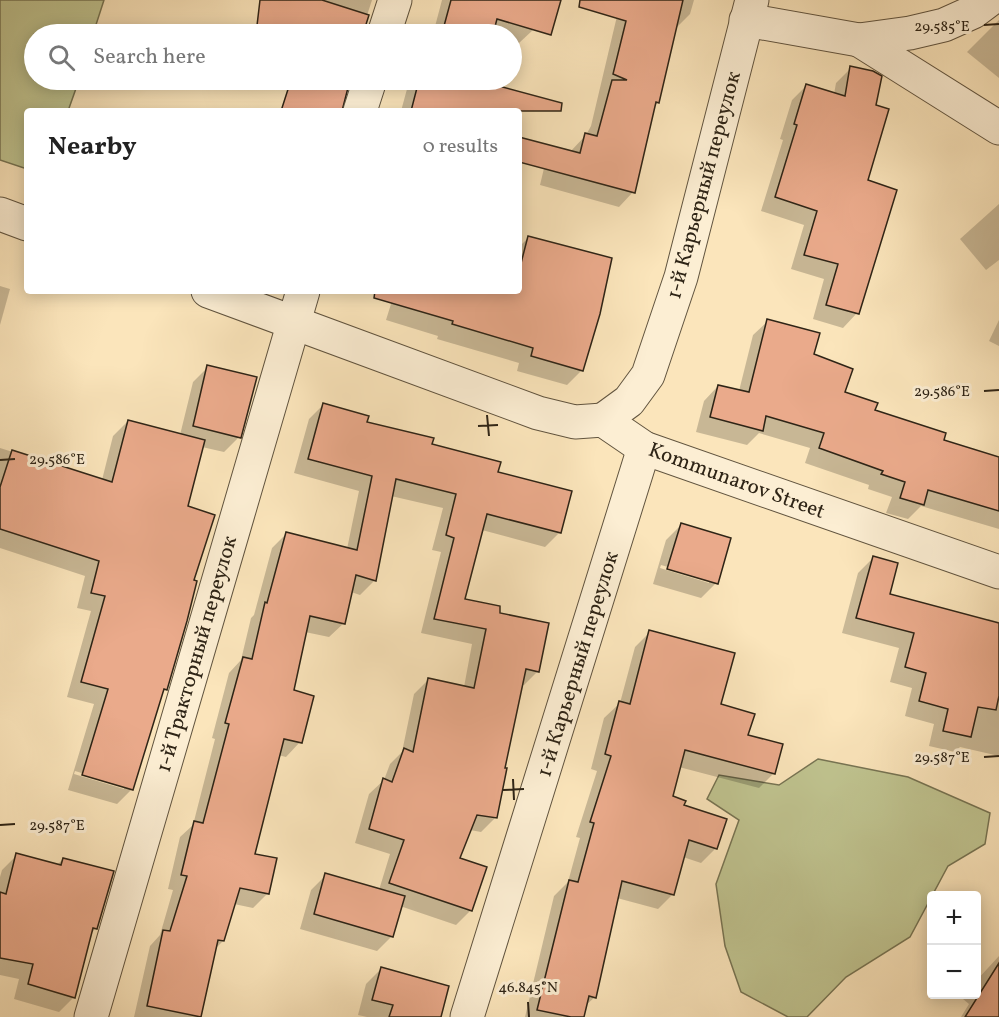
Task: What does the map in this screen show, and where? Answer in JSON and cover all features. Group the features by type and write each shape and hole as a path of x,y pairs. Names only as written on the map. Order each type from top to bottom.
{"street":[{"path":"387,24 395,0"},
{"path":"859,40 910,33 944,25 973,12 989,0"},
{"path":"749,10 859,40 999,128"},
{"name":"1-й Карьерный переулок","path":"603,420 628,401 648,375 681,277 749,10"},
{"path":"361,108 367,90"},
{"path":"0,214 24,223"},
{"path":"216,294 538,413 575,422 603,420"},
{"name":"1-й Тракторный переулок","path":"91,1017 302,294"},
{"name":"Kommunarov Street","path":"603,420 644,448 999,572"},
{"name":"1-й Карьерный переулок","path":"467,1017 644,448"}],"green space":[{"path":"0,0 104,0 96,24 24,24 24,90 75,90 69,108 24,108 24,168 0,160"},
{"path":"818,759 908,777 990,813 985,844 948,866 935,891 927,891 927,905 910,937 846,977 807,1017 788,1017 741,992 725,946 716,884 739,820 707,799 719,775 779,785"}],"building":[{"path":"260,0 322,0 369,15 366,24 257,24"},
{"path":"451,0 561,0 551,35 522,26 522,24 497,19 496,24 445,24"},
{"path":"580,0 683,0 635,193 522,163 522,138 580,153 585,133 597,136 612,80 627,80 613,74 626,21 579,7"},
{"path":"850,66 873,71 882,76 876,105 889,109 868,180 897,190 859,314 826,305 838,264 804,255 817,211 775,197 797,125 794,124 806,84 845,96"},
{"path":"288,90 347,90 343,108 282,108"},
{"path":"416,90 513,90 562,103 561,111 522,111 522,108 412,108"},
{"path":"528,236 612,258 600,314 583,371 531,356 533,348 374,298 375,294 522,294 522,259"},
{"path":"767,319 820,333 814,354 853,369 845,392 878,403 875,410 946,433 944,440 999,457 999,511 928,490 924,505 900,498 905,482 881,474 883,471 819,448 824,433 766,416 763,431 710,417 718,385 749,392"},
{"path":"207,365 257,377 241,438 193,426"},
{"path":"323,403 369,416 367,422 434,438 432,444 501,462 498,472 572,491 561,533 487,514 465,599 500,606 500,613 549,623 539,672 526,669 497,818 477,815 460,858 487,867 472,911 389,883 404,840 369,829 383,778 392,782 404,748 413,752 428,678 474,688 486,629 434,619 454,538 446,535 456,494 396,479 376,581 356,575 345,624 310,616 294,690 314,696 302,743 284,739 255,854 277,858 269,894 240,888 224,941 218,940 201,1017 147,1006 163,930 170,931 187,876 181,875 194,821 203,823 229,724 225,723 243,657 252,659 265,602 267,603 286,532 357,550 372,476 308,459"},
{"path":"128,420 205,440 188,506 215,515 194,580 197,581 167,690 164,689 133,790 82,775 108,689 81,682 105,596 91,593 99,561 0,529 0,487 12,450 112,482"},
{"path":"681,523 731,538 718,584 667,569"},
{"path":"873,556 898,563 890,594 999,623 999,696 996,710 978,707 971,737 943,731 948,709 919,701 926,673 905,667 914,633 856,618"},
{"path":"649,630 735,653 721,704 755,714 748,735 783,744 775,774 685,750 673,796 686,801 684,805 727,819 717,849 689,840 674,895 622,881 596,998 589,996 584,1017 571,1017 537,1010 569,880 578,882 594,823 590,822 611,756 605,754 619,701 630,704"},
{"path":"16,853 61,865 63,858 114,871 97,929 93,928 75,998 28,984 33,964 0,958 0,892 6,894"},
{"path":"325,873 405,896 393,937 314,914"},
{"path":"999,963 999,1017 965,1017 976,999 981,999 981,992"},
{"path":"381,967 449,986 441,1017 389,1017 393,1005 372,1000"}]}
